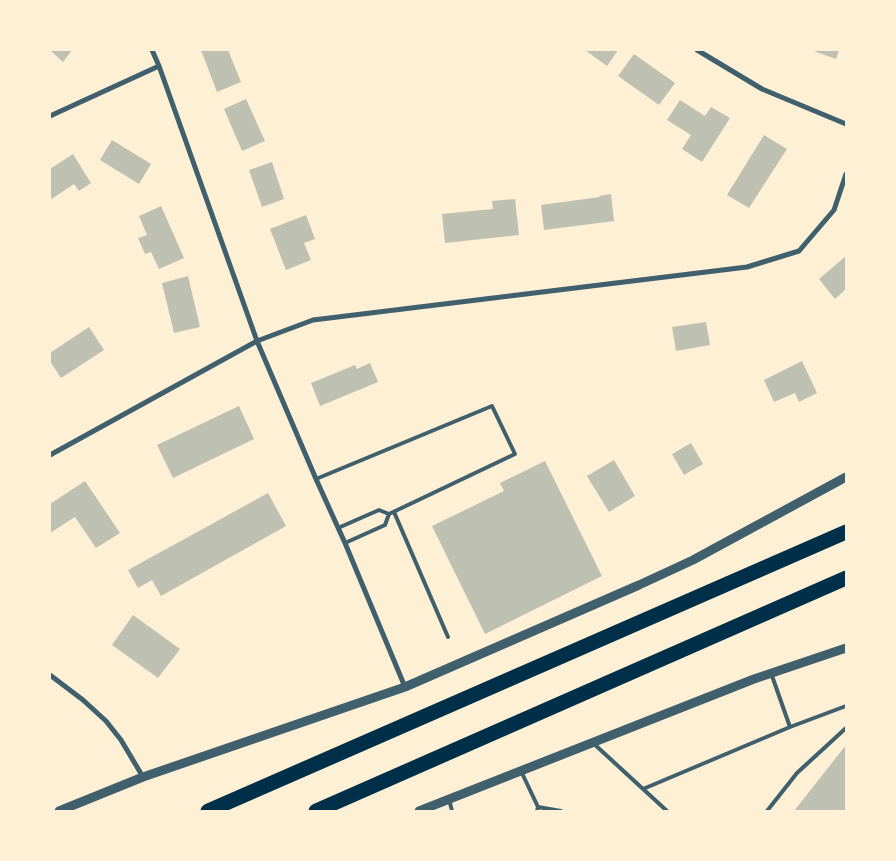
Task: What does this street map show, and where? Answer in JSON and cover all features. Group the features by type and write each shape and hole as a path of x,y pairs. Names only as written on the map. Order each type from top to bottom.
{"highway":[{"path":"208,811 846,532"},
{"path":"316,811 846,578"}],"street":[{"path":"152,50 257,340 405,687"},
{"path":"697,50 762,89 846,124"},
{"path":"50,116 159,66"},
{"path":"50,455 257,340 313,320 747,267 799,251 834,210 846,174"},
{"path":"59,811 143,776 405,687 640,585 754,528 846,477"},
{"path":"419,811 771,673 846,648"},
{"path":"50,675 83,700 106,721 121,740 143,776"}],"lane":[{"path":"316,479 492,406 515,454 392,513 385,525 345,543"},
{"path":"338,528 378,510 392,513"},
{"path":"392,513 448,638"},
{"path":"771,673 790,727"},
{"path":"643,789 790,727 846,706"},
{"path":"767,811 797,773 846,728"},
{"path":"593,742 667,811"},
{"path":"521,771 538,809 561,811"},
{"path":"448,799 452,811"}],"building":[{"path":"50,50 72,50 63,62"},
{"path":"201,50 228,50 241,82 217,92"},
{"path":"585,50 618,50 607,66"},
{"path":"811,50 839,50 836,59"},
{"path":"634,54 675,83 659,105 618,76"},
{"path":"246,99 265,141 242,151 224,109"},
{"path":"680,100 705,116 711,107 730,118 702,162 682,149 691,135 667,120"},
{"path":"764,135 787,149 749,208 727,195"},
{"path":"112,140 151,164 139,184 100,160"},
{"path":"73,154 91,183 79,191 74,184 50,200 50,169"},
{"path":"272,162 284,199 262,207 249,170"},
{"path":"611,194 614,221 544,230 541,205"},
{"path":"515,199 519,235 445,243 442,214 493,209 492,201"},
{"path":"161,206 184,258 159,269 151,252 145,254 138,238 147,235 139,216"},
{"path":"306,215 315,239 304,243 311,260 286,270 270,229"},
{"path":"846,256 846,289 835,299 819,279"},
{"path":"188,276 200,327 174,333 162,283"},
{"path":"706,322 710,345 676,351 672,327"},
{"path":"89,327 104,350 61,378 50,361 50,353"},
{"path":"802,361 817,393 799,402 795,393 774,402 764,380"},
{"path":"370,363 378,382 320,406 311,383 355,365 357,369"},
{"path":"239,406 254,439 173,478 157,445"},
{"path":"691,443 703,464 684,475 672,454"},
{"path":"614,460 635,496 609,512 587,476"},
{"path":"545,461 602,576 485,634 432,526 504,491 500,483"},
{"path":"85,481 120,533 96,548 75,517 50,533 50,504"},
{"path":"268,493 286,526 161,596 152,580 138,588 128,570"},
{"path":"133,615 180,649 158,678 112,645"},
{"path":"846,745 846,811 794,811"}]}
